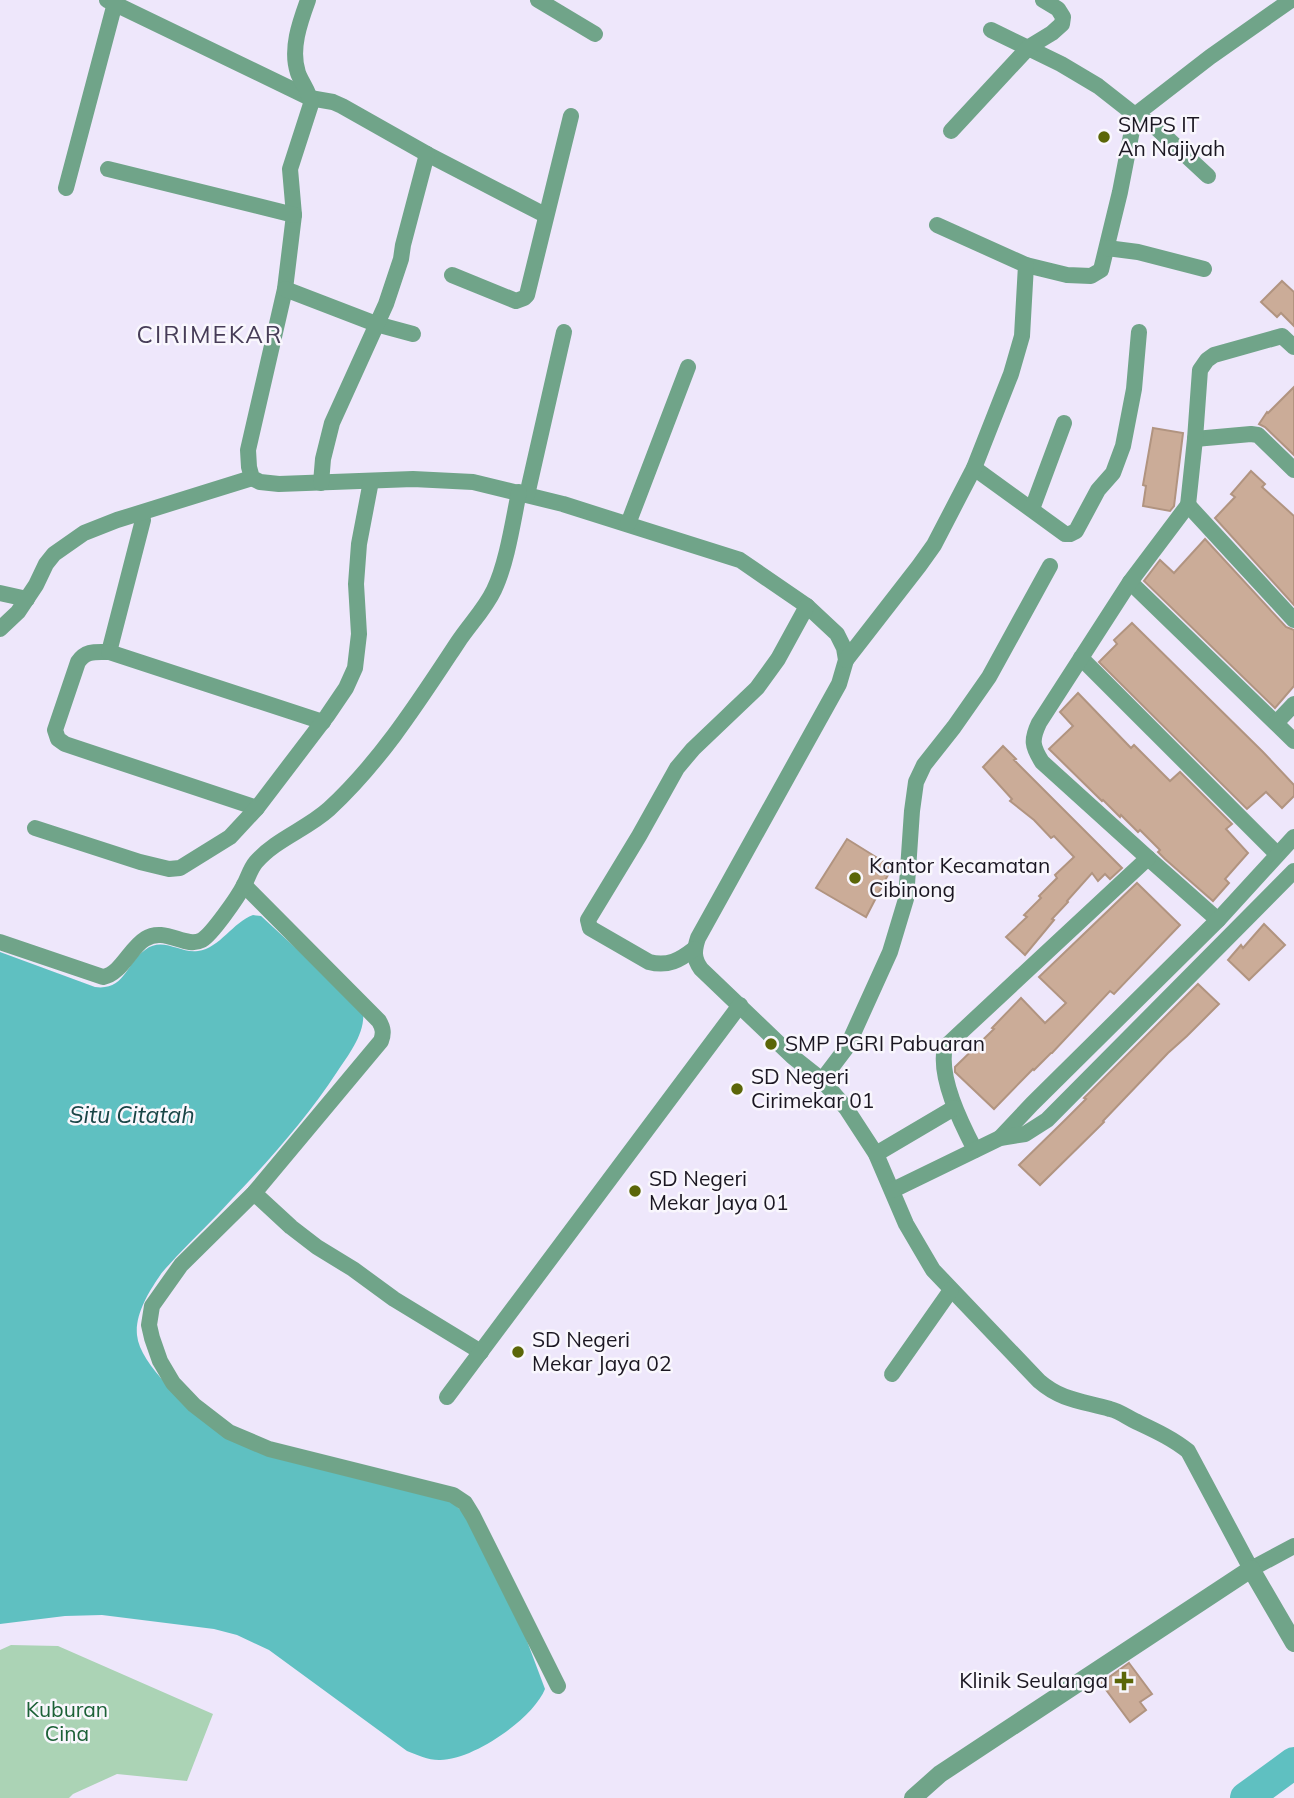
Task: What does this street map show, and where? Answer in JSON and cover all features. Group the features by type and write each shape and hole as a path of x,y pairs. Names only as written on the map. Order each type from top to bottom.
{"street":[{"path":"252,478 248,461 251,430 285,289 294,215 290,169 310,109 310,98 298,72 296,57 297,36 308,0"},
{"path":"538,0 595,34"},
{"path":"951,131 1029,47 1062,24 1063,17 1058,9 1044,0"},
{"path":"937,225 1026,265 1068,275 1091,276 1101,270 1135,115 1210,57 1291,0"},
{"path":"66,188 111,2 310,98 333,102 545,215"},
{"path":"991,30 1029,47 1098,86 1135,115 1152,124 1208,176"},
{"path":"452,275 516,301 524,298 529,288 571,116"},
{"path":"321,483 323,460 332,423 386,304 398,271 427,154"},
{"path":"108,169 294,215"},
{"path":"1107,248 1138,252 1204,269"},
{"path":"1026,265 1022,336 1011,374 974,468 934,545 846,660 839,684 698,938 694,949 696,962 793,1057 822,1080 846,1108 876,1154 906,1224 933,1269 1051,1391 1082,1403 1113,1409 1176,1441 1188,1451 1294,1643"},
{"path":"285,289 376,324 413,334"},
{"path":"0,942 96,976 111,976 136,947 153,935 163,934 189,941 201,940 237,897 254,864 270,849 327,811 366,772 416,706 495,589 523,493 564,332"},
{"path":"974,468 1065,534 1076,531 1098,490 1113,473 1127,429 1139,332"},
{"path":"1218,920 1042,762 1033,745 1034,734 1130,582 1188,505 1200,370 1206,360 1213,355 1282,336 1294,347"},
{"path":"628,524 688,368"},
{"path":"1032,509 1064,423"},
{"path":"1195,439 1258,435 1294,470"},
{"path":"0,629 18,612 54,554 84,533 117,520 252,478 279,484 441,479 473,482 523,493 740,560 807,606 837,634 846,660"},
{"path":"35,828 156,867 175,869 230,837 257,808 323,722 346,688 355,668 359,634 356,584 359,544 371,481"},
{"path":"1188,505 1294,620"},
{"path":"109,652 143,520"},
{"path":"822,1080 847,1047 890,952 906,899 916,782 924,765 989,677 1051,566"},
{"path":"1130,582 1294,741"},
{"path":"0,593 27,599"},
{"path":"694,949 673,962 649,962 590,928 588,920 677,768 693,749 757,688 778,659 807,606"},
{"path":"257,808 65,744 58,739 55,730 82,655 89,652 109,652 323,722"},
{"path":"1081,657 1277,854"},
{"path":"1276,723 1294,704"},
{"path":"1000,1138 1218,920 1294,837"},
{"path":"975,1150 954,1108 943,1064 945,1047 1149,858"},
{"path":"892,1190 1000,1138 1025,1134 1047,1120 1294,871"},
{"path":"244,885 379,1021 383,1035 381,1041 254,1193 181,1265 152,1306 149,1325 163,1368 194,1405 229,1432 251,1443 453,1495 465,1503 558,1686"},
{"path":"447,1397 740,1004"},
{"path":"876,1154 954,1108"},
{"path":"254,1193 291,1227 328,1255 481,1352"},
{"path":"892,1374 951,1290"},
{"path":"913,1798 940,1774 1251,1569 1294,1546"}],"green space":[{"name":"Kuburan Cina","path":"11,1645 58,1646 213,1714 187,1781 117,1774 69,1798 0,1798 0,1650"}],"water":[{"name":"Situ Citatah","path":"253,915 261,916 363,1010 362,1027 347,1058 301,1121 260,1170 161,1274 143,1304 137,1335 140,1347 156,1372 210,1424 447,1498 464,1513 521,1625 545,1689 528,1713 515,1725 484,1746 453,1758 431,1759 407,1751 269,1650 237,1635 214,1629 102,1615 65,1616 0,1624 0,952 95,987 105,987 119,980 139,955 152,946 165,945 191,951 206,949"}],"building":[{"path":"1282,281 1294,292 1294,326 1281,313 1277,317 1261,302"},
{"path":"1294,387 1294,455 1259,424 1267,412"},
{"path":"1153,428 1183,433 1174,506 1170,511 1143,506 1146,486 1143,485"},
{"path":"1251,471 1265,484 1262,487 1294,516 1294,605 1215,518 1235,497 1231,494"},
{"path":"1205,539 1286,627 1294,630 1294,686 1275,708 1144,581 1160,560 1174,573"},
{"path":"1132,623 1294,785 1294,796 1282,808 1266,792 1247,809 1099,662 1117,644 1114,640"},
{"path":"1078,693 1131,748 1134,745 1170,781 1180,772 1232,824 1226,829 1248,853 1225,879 1229,883 1213,901 1165,859 1140,830 1138,832 1102,801 1049,749 1073,726 1060,712"},
{"path":"1003,746 1122,868 1110,879 1105,874 1098,881 1092,873 1025,955 1006,937 1027,917 1024,915 1057,878 1055,875 1074,857 1054,836 1051,838 1010,801 1012,799 983,767"},
{"name":"Kantor Kecamatan Cibinong","path":"847,839 892,867 866,917 816,888"},
{"path":"1137,883 1180,925 1114,994 1110,991 1052,1053 994,1109 955,1072 955,1067 1021,998 1045,1023 1066,1003 1039,977"},
{"path":"1264,924 1285,945 1249,980 1228,960 1241,945 1243,948"},
{"path":"1198,984 1219,1004 1040,1185 1019,1165"},
{"path":"1129,1663 1152,1694 1140,1702 1146,1710 1130,1722 1101,1683"}],"waterway":[{"path":"1246,1798 1294,1763"}],"place":[{"name":"SMPS IT An Najiyah","path":"1104,137"},
{"name":"Kantor Kecamatan Cibinong","path":"855,878"},
{"name":"SMP PGRI Pabuaran","path":"771,1044"},
{"name":"SD Negeri Cirimekar 01","path":"737,1089"},
{"name":"SD Negeri Mekar Jaya 01","path":"635,1191"},
{"name":"SD Negeri Mekar Jaya 02","path":"518,1352"},
{"name":"Klinik Seulanga","path":"1124,1681"}],"district":[{"name":"CIRIMEKAR","path":"210,335"}]}
